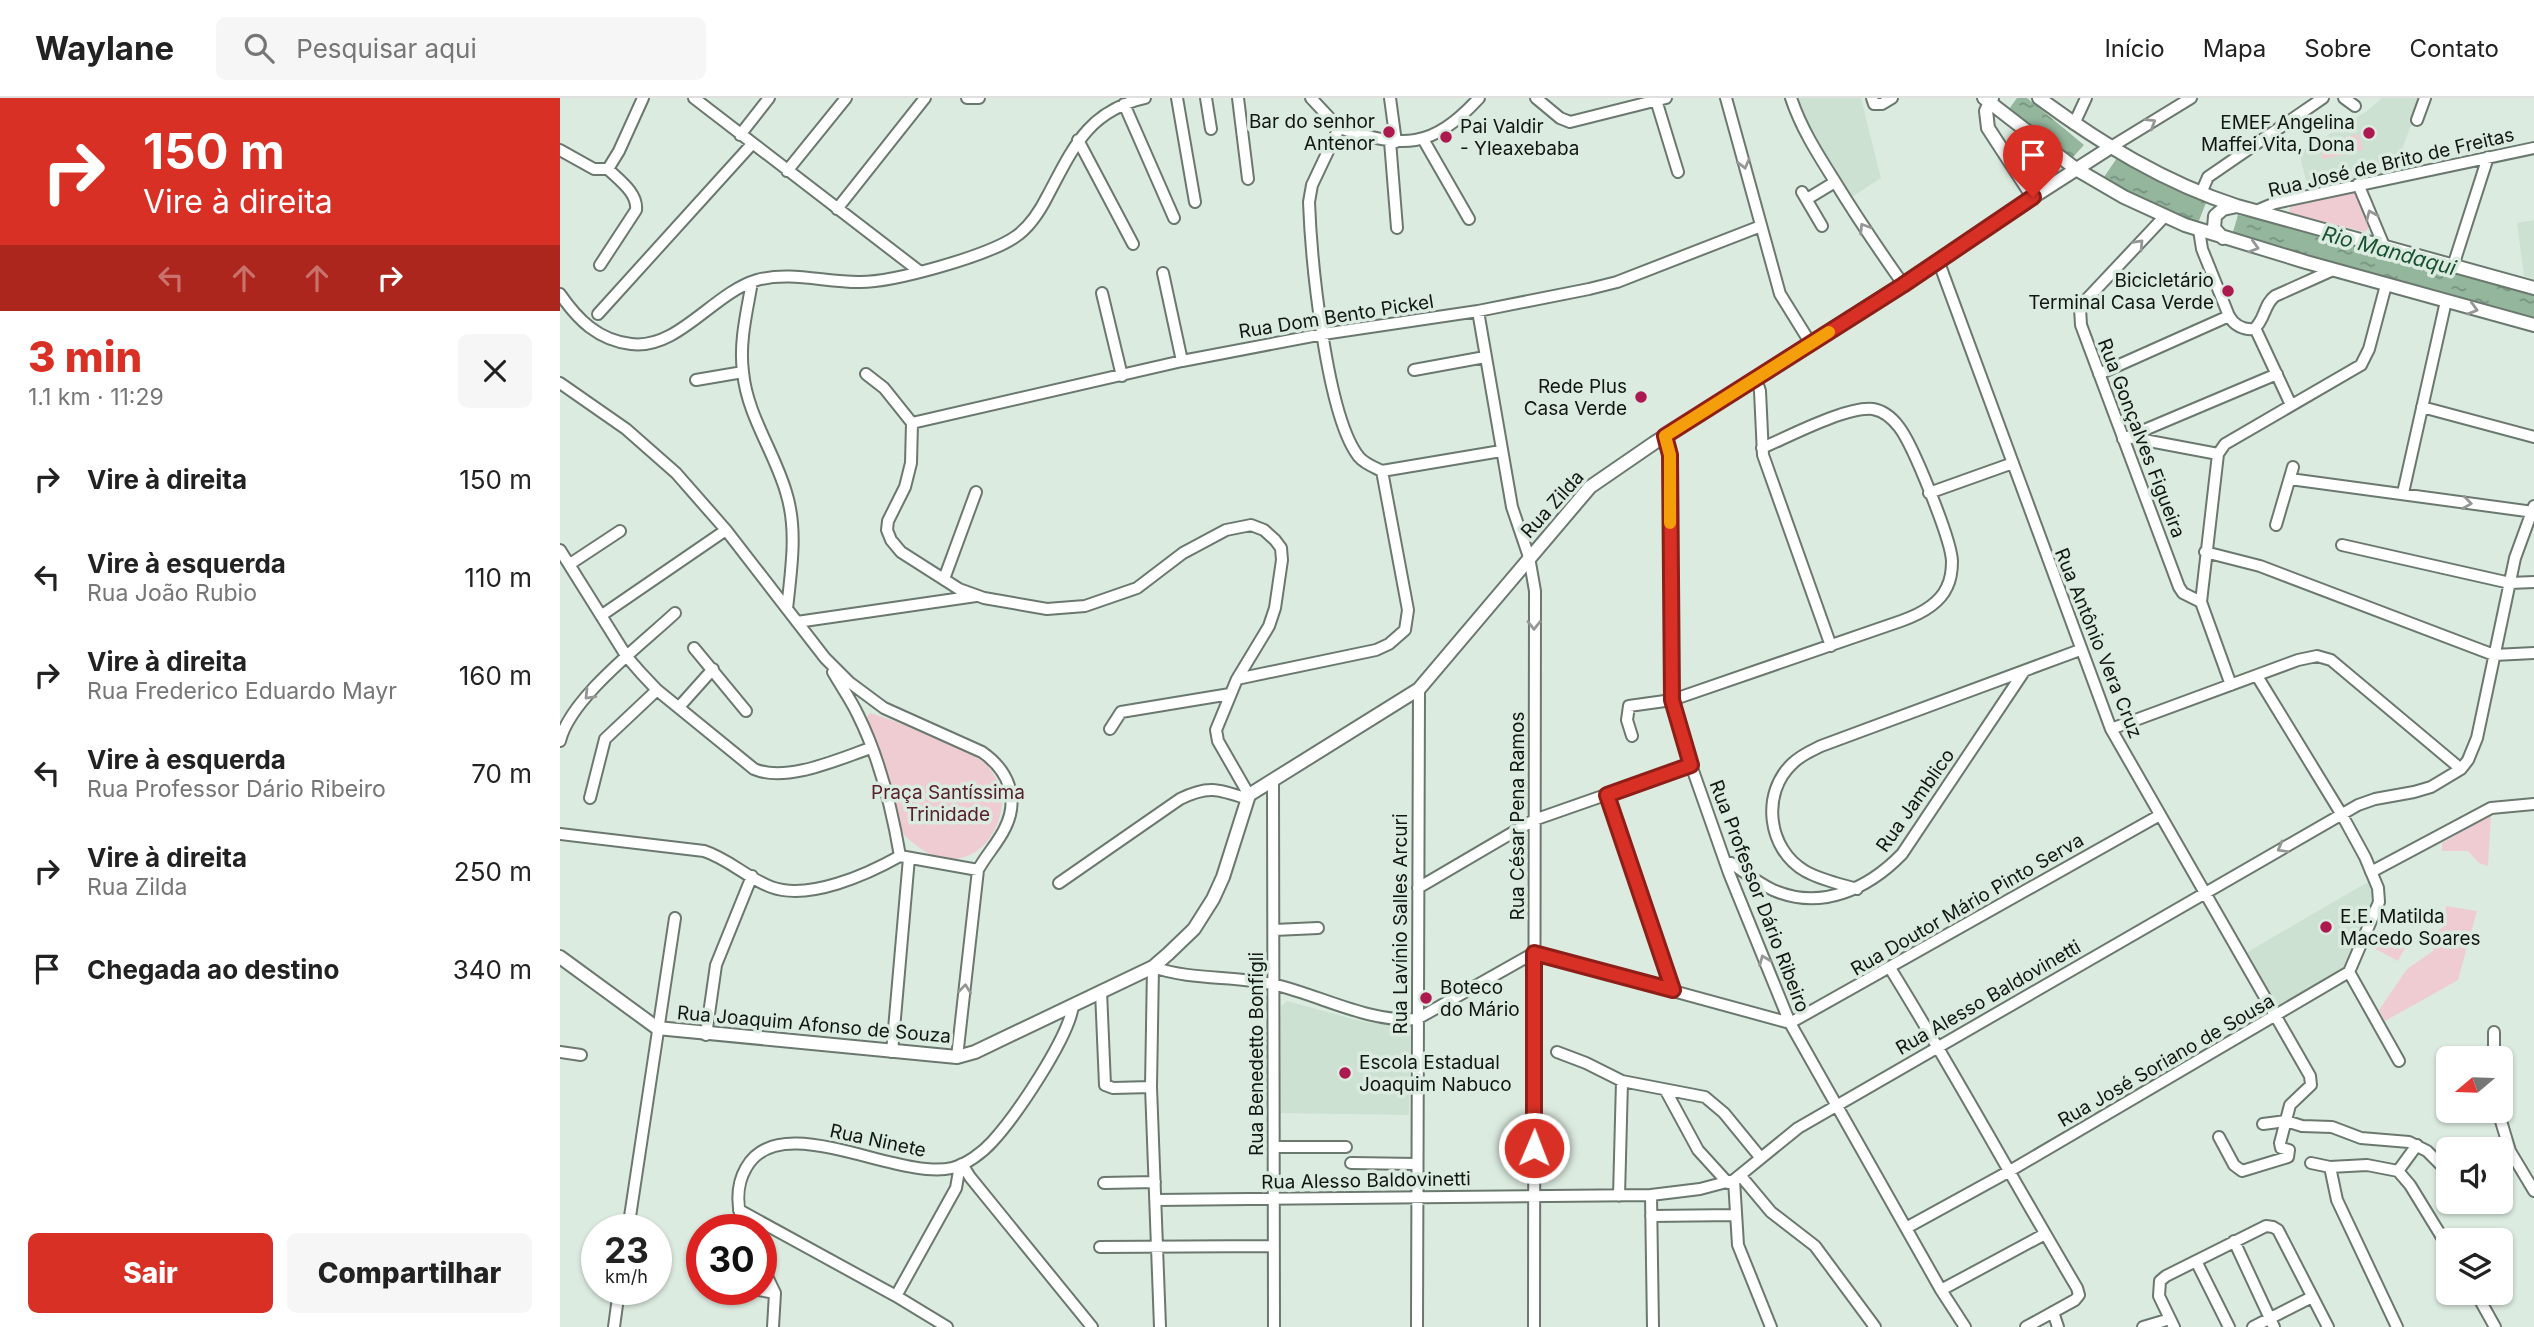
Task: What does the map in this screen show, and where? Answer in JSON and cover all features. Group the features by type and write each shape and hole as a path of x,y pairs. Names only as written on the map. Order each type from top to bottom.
{"main road":[{"path":"2039,98 2111,147 2231,207 2256,211 2534,288"},
{"path":"1988,100 2076,169 2124,197 2165,216 2199,230 2333,270 2534,325"},
{"path":"1988,100 1988,128 2033,197"},
{"name":"Rua Zilda","path":"1249,797 1419,690 1590,487 1610,471 1903,285 2111,147"},
{"path":"2220,236 2213,224 2216,216 2231,207"},
{"path":"1153,967 1194,929 1212,902 1249,797"},
{"name":"Rua Joaquim Afonso de Souza","path":"560,957 657,1028 706,1035 957,1057 975,1052 1153,967"}],"street":[{"path":"608,169 643,98"},
{"path":"694,98 919,271"},
{"path":"740,135 768,98"},
{"path":"787,171 846,98"},
{"path":"837,209 925,98"},
{"path":"967,98 979,98"},
{"path":"560,294 586,326 615,340 641,345 662,341 722,298 752,282 774,277 798,277 868,282 972,256 1002,244 1022,232 1042,206 1078,140 1100,116 1144,98"},
{"path":"1177,98 1195,202"},
{"path":"1206,98 1212,129"},
{"path":"1238,98 1248,179"},
{"path":"1311,98 1339,128 1393,142 1423,139 1449,127 1479,98"},
{"path":"1390,98 1397,228"},
{"path":"1536,98 1560,118 1570,122 1627,103 1661,99 1678,172"},
{"path":"1726,98 1780,294 1811,344"},
{"path":"1791,98 1797,117 1835,182 1903,285"},
{"path":"1872,100 1879,105 1892,98"},
{"path":"2074,124 2086,98"},
{"name":"Rua Zilda","path":"2111,147 2191,98"},
{"path":"2201,193 2207,177 2323,98"},
{"path":"2344,98 2355,106"},
{"path":"2417,120 2425,98"},
{"path":"1124,104 1174,218"},
{"path":"1339,128 1312,186 1309,202 1323,334 1333,387 1349,440 1359,457 1382,471 1501,451"},
{"path":"1423,139 1469,219"},
{"path":"1078,140 1133,244"},
{"path":"598,314 752,144"},
{"name":"Rua José de Brito de Freitas","path":"2256,211 2275,203 2358,184 2534,148"},
{"path":"560,150 593,169 608,169 634,196 637,204 600,265"},
{"path":"2454,266 2488,157"},
{"path":"1822,226 1805,195 1835,182"},
{"path":"2358,184 2384,246"},
{"name":"Rua Gonçalves Figueira","path":"2165,216 2080,308 2081,325 2126,438 2179,587 2183,593 2201,602 2231,685"},
{"name":"Rua Dom Bento Pickel","path":"912,423 1182,361 1323,334 1478,311 1616,282 1761,226"},
{"path":"2199,230 2202,249 2230,316 2239,327 2248,330 2259,324 2271,299 2333,270"},
{"name":"Rua Antônio Vera Cruz","path":"1938,260 2110,729 2310,1076 2311,1084 2290,1105 2286,1121"},
{"path":"1163,272 1182,361"},
{"path":"752,282 743,339 743,372 755,419 790,506 793,541 787,609"},
{"path":"2201,602 2218,454 2225,444 2361,365 2369,349 2386,285"},
{"path":"1102,293 1122,376"},
{"path":"2403,493 2446,301"},
{"name":"Rua César Pena Ramos","path":"1478,311 1512,507 1530,557 1535,591 1534,1327"},
{"path":"2099,374 2230,316"},
{"path":"2255,328 2291,405"},
{"path":"1414,370 1485,357"},
{"path":"696,380 743,372"},
{"path":"866,374 884,388 912,423 909,475 888,521 887,530 895,548 959,589 1029,607 1047,609 1085,606 1137,588 1183,552 1226,530 1251,525 1264,530 1281,548 1281,584 1269,626 1237,679 1216,735 1249,797"},
{"path":"2126,438 2277,374"},
{"path":"1756,379 1760,391 1762,447 1830,646"},
{"path":"560,383 652,450 726,530 825,658 849,682 884,708 982,752 994,760 1007,778 1012,793 1008,822 978,870 957,1057"},
{"path":"2422,407 2534,437"},
{"path":"1632,736 1627,720 1629,706 1672,700 1914,617 1940,598 1947,588 1952,572 1952,559 1913,452 1899,427 1890,418 1874,409 1840,415 1762,447"},
{"name":"Rua Professor Dário Ribeiro","path":"1665,436 1670,455 1672,700 1691,765 1725,862 1790,1023 1941,1290 1965,1327"},
{"path":"2126,438 2218,454"},
{"path":"1929,493 2012,463"},
{"path":"2276,526 2293,467"},
{"path":"1237,679 1376,650 1389,644 1405,630 1408,610 1382,471"},
{"path":"2110,729 2298,660 2317,656 2331,660 2461,769 2468,760 2477,738 2520,541 2533,510 2290,479"},
{"path":"944,579 976,492"},
{"path":"602,615 726,530"},
{"path":"570,564 620,531"},
{"path":"2342,545 2510,583 2534,582"},
{"path":"560,550 627,657 657,690 741,760 763,773 778,774 798,771 872,748"},
{"path":"2205,552 2260,566 2494,655 2534,653"},
{"path":"797,622 978,596"},
{"path":"560,741 570,717 627,657 675,613"},
{"path":"694,648 746,711"},
{"path":"1857,889 1806,872 1783,851 1776,835 1772,814 1773,796 1791,765 1804,754 1821,746 2024,673 2080,650"},
{"path":"825,658 858,715 872,748 905,857 892,1052"},
{"path":"678,707 713,669"},
{"name":"Rua Jamblico","path":"1725,862 1731,863 1773,890 1790,895 1814,898 1836,896 1857,889 1887,870 1902,854 2024,673"},
{"path":"2257,676 2342,815 2378,888 2379,902 2349,972 2399,1061"},
{"path":"590,798 605,739 657,690"},
{"name":"Rua Lavínio Salles Arcuri","path":"1416,1327 1419,690"},
{"path":"1110,729 1121,712 1230,694"},
{"path":"858,715 868,707 884,708"},
{"path":"1418,888 1534,820 1691,765"},
{"name":"Rua Alesso Baldovinetti","path":"1734,1180 1798,1128 2203,893 2375,799 2431,787 2461,769"},
{"name":"Rua Benedetto Bonfigli","path":"1273,780 1274,1327"},
{"path":"1059,883 1197,790 1219,790 1249,797"},
{"path":"1607,795 1673,990"},
{"path":"2371,872 2491,808 2534,804"},
{"name":"Rua Doutor Mário Pinto Serva","path":"1790,1023 2160,816"},
{"path":"560,834 704,851 783,890 815,889 905,857 978,870"},
{"path":"706,1035 716,965 752,876"},
{"path":"630,1214 675,918"},
{"path":"1274,930 1318,928"},
{"path":"1160,1327 1151,1087 1153,967 1175,975 1274,984 1372,1014 1417,1019 1534,953 1790,1023"},
{"path":"1890,968 1939,1046 2008,1172 2077,1288 2079,1294 2068,1304 2025,1327"},
{"name":"Rua José Soriano de Sousa","path":"1906,1228 2008,1172 2349,972"},
{"path":"1101,991 1105,1085 1151,1087"},
{"name":"Rua Ninete","path":"740,1214 743,1174 759,1152 775,1144 820,1146 922,1169 939,1170 961,1165 990,1145 1009,1123 1056,1049 1071,1020 1073,1006"},
{"path":"2494,1032 2494,1046"},
{"path":"560,1052 581,1055"},
{"path":"1557,1052 1586,1063 1622,1082 1705,1097 1724,1112 1760,1157"},
{"path":"1619,1196 1622,1082"},
{"path":"1666,1091 1698,1150 1815,1246 1875,1327"},
{"path":"2263,1124 2286,1121 2302,1126 2332,1127 2361,1138 2397,1140 2417,1145 2436,1160"},
{"path":"2219,1137 2234,1165 2247,1171 2289,1156 2289,1150 2280,1146 2286,1121"},
{"path":"2502,1124 2510,1151 2534,1191"},
{"path":"2398,1171 2417,1145"},
{"path":"1274,1147 1346,1147"},
{"path":"1352,1163 1417,1164"},
{"path":"2311,1163 2330,1167 2367,1165 2398,1171 2410,1185 2436,1228"},
{"path":"896,1296 956,1188 961,1165"},
{"path":"961,1165 1092,1327"},
{"path":"2330,1167 2337,1200 2398,1327"},
{"path":"1653,1327 1651,1195 1734,1180"},
{"path":"1734,1180 1738,1245 1771,1327"},
{"path":"1104,1183 1155,1182"},
{"name":"Rua Alesso Baldovinetti","path":"1156,1200 1651,1195"},
{"path":"739,1210 947,1327"},
{"path":"1651,1216 1736,1214"},
{"path":"2143,1327 2172,1323 2159,1296 2160,1281 2266,1226 2278,1230 2328,1327"},
{"path":"1941,1290 2045,1234"},
{"path":"2234,1241 2272,1323"},
{"path":"1100,1247 1274,1247"},
{"path":"2196,1261 2229,1327"},
{"path":"2253,1327 2272,1323 2312,1297"},
{"path":"614,1327 617,1305"},
{"path":"773,1327 774,1305"},
{"path":"2483,1305 2495,1327"},
{"path":"2053,1312 2058,1327"}],"shaded area":[{"path":"1796,98 1861,98 1881,178 1852,197 1821,151"},
{"name":"EMEF Angelina Maffei Vita, Dona","path":"2382,98 2421,98 2394,171 2308,188 2299,153 2367,111"},
{"path":"2534,220 2534,279 2524,276 2517,223"},
{"name":"E.E. Matilda Macedo Soares","path":"2368,882 2374,899 2343,968 2280,1007 2275,1006 2244,954"},
{"name":"Escola Estadual Joaquim Nabuco","path":"1287,1001 1364,1022 1405,1027 1410,1033 1409,1115 1280,1113 1281,1006"}],"green space":[{"path":"2359,134 2363,150 2323,159 2319,143"},
{"path":"2356,192 2370,226 2365,232 2290,213 2289,210 2291,205"},
{"name":"Praça Santíssima Trinidade","path":"870,713 951,744 988,766 1000,787 1002,803 995,829 979,850 955,859 936,857 904,835 866,724"},
{"path":"2491,815 2488,866 2479,863 2468,851 2442,851 2442,843"},
{"path":"2446,906 2477,911 2458,980 2385,1021 2379,1010 2407,969 2433,951 2436,933 2445,925"},
{"path":"2380,931 2407,944 2398,961 2372,947"}],"water":[{"path":"2017,98 2027,98 2084,145 2072,158 2009,109"},
{"path":"2117,158 2206,203 2198,223 2119,187 2104,177"},
{"path":"2238,215 2291,227 2534,295 2534,318 2232,235"}],"slow traffic":[{"path":"1670,523 1670,455 1665,436 1829,332"}],"place":[{"name":"Bar do senhor Antenor","path":"1389,132"},
{"name":"EMEF Angelina Maffei Vita, Dona","path":"2369,133"},
{"name":"Pai Valdir - Yleaxebaba","path":"1446,137"},
{"name":"Bicicletário Terminal Casa Verde","path":"2228,291"},
{"name":"Rede Plus Casa Verde","path":"1641,397"},
{"name":"E.E. Matilda Macedo Soares","path":"2326,927"},
{"name":"Boteco do Mário","path":"1426,998"},
{"name":"Escola Estadual Joaquim Nabuco","path":"1345,1073"}],"route":[{"path":"1534,1148 1534,953 1673,990 1607,795 1691,765 1672,700 1670,455 1665,436 1903,285 2033,197"}],"water label":[{"name":"Rio Mandaqui","path":"2389,251"}]}
